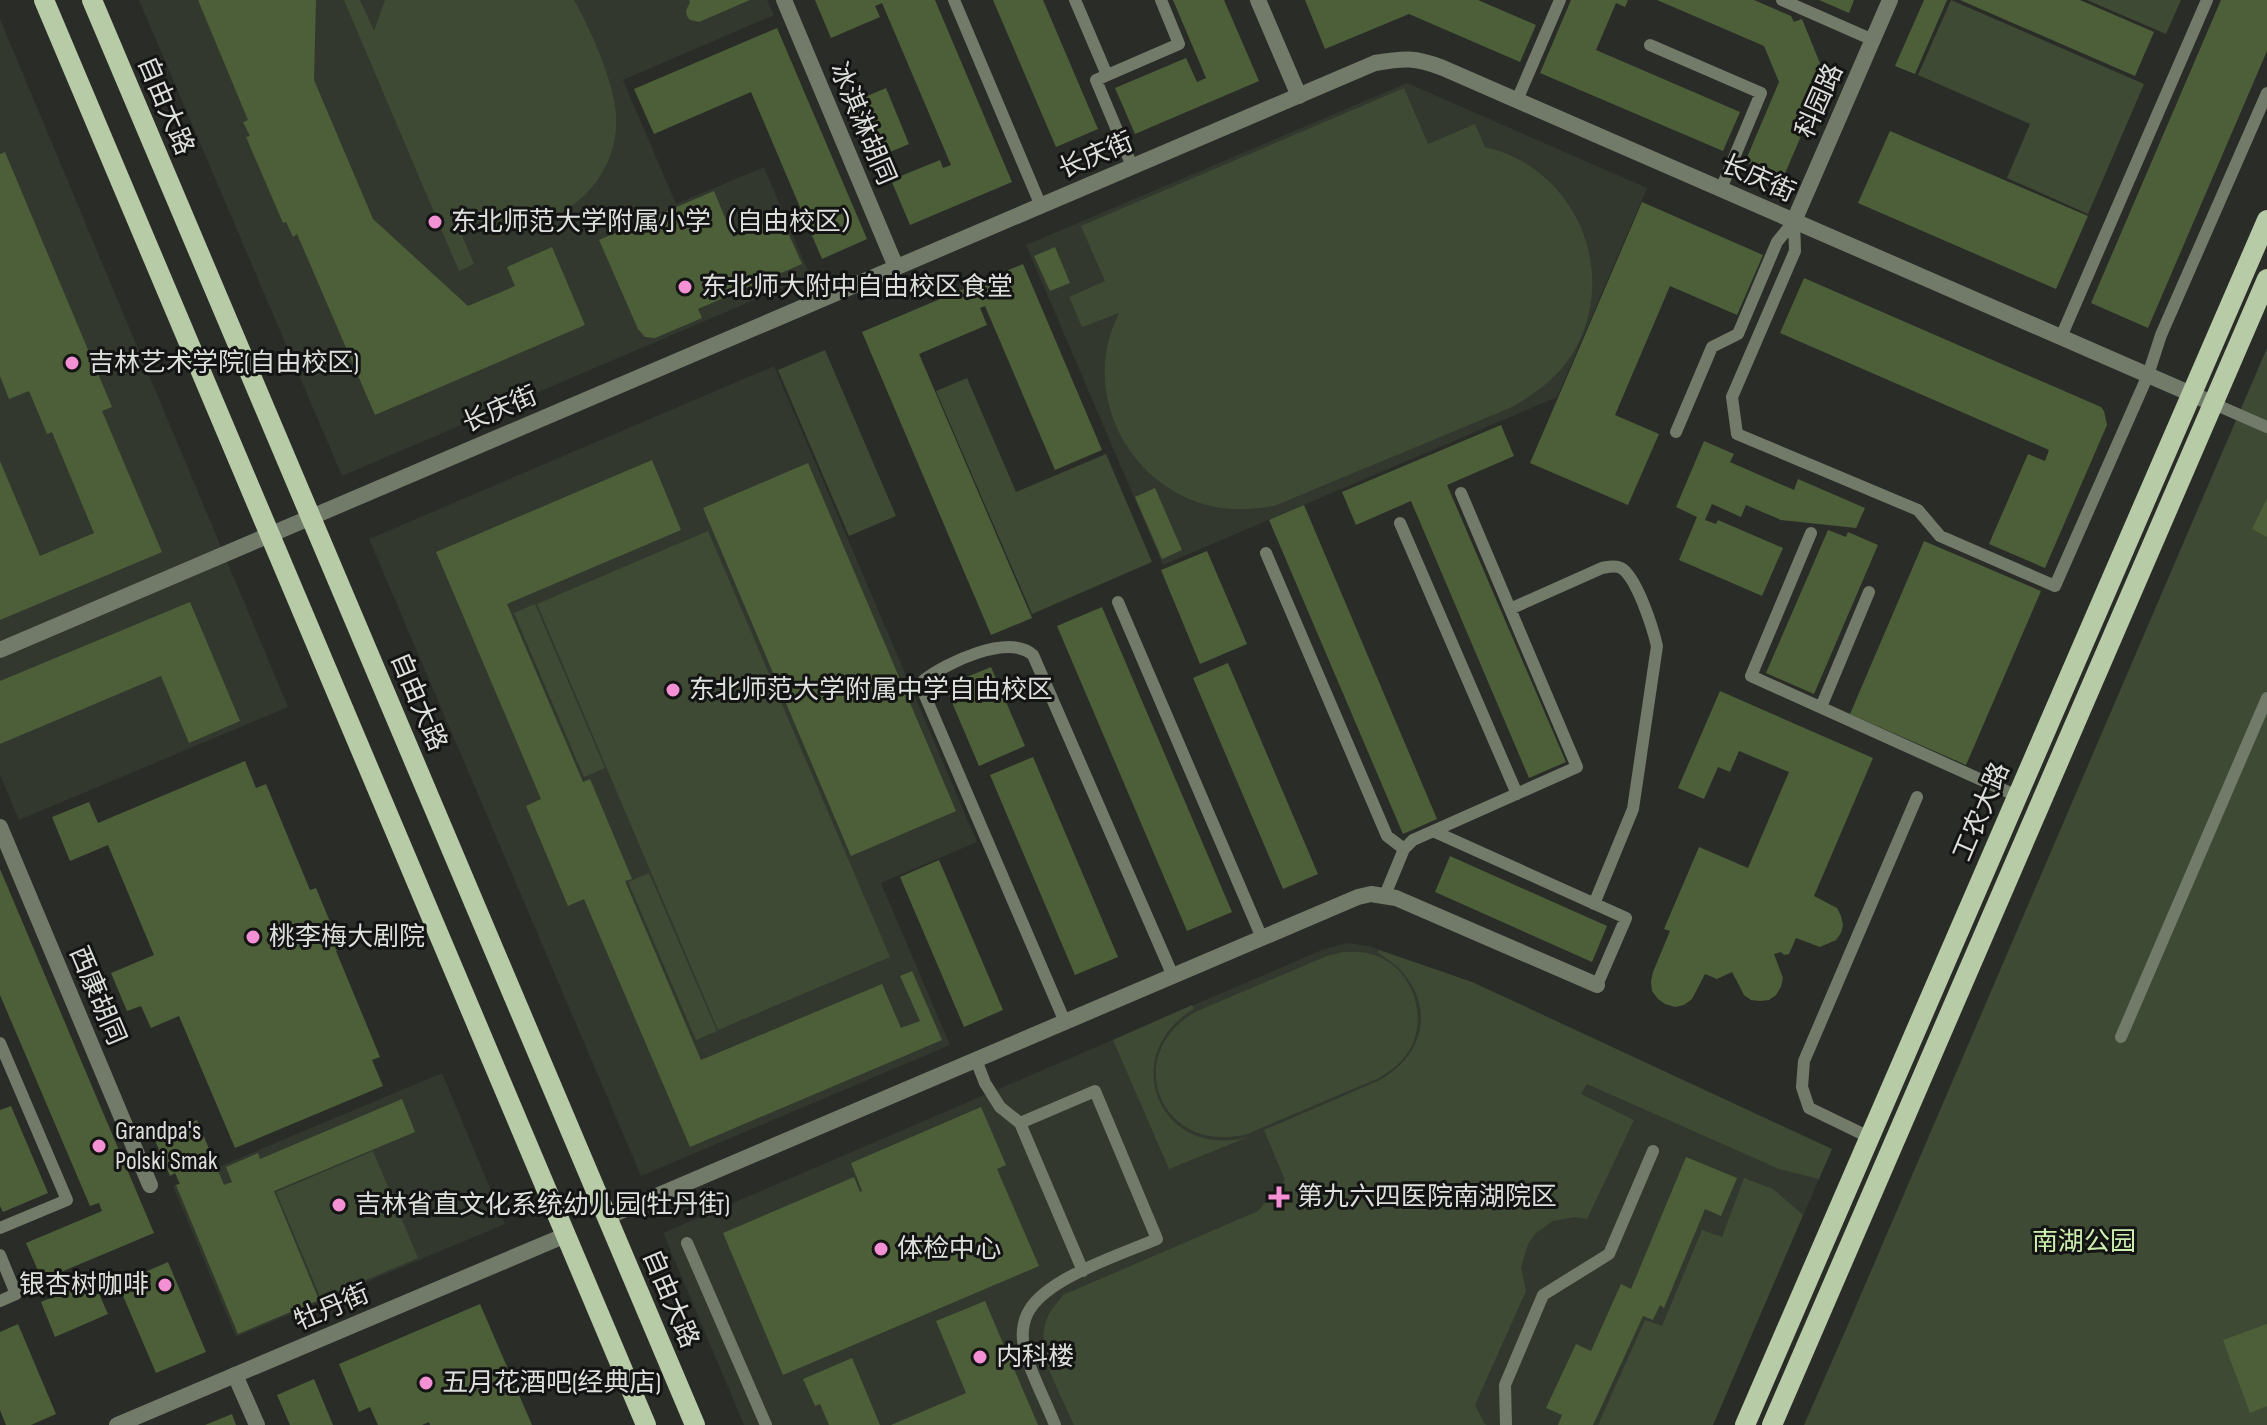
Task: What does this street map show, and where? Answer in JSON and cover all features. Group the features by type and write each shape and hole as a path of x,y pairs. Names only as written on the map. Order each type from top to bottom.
{"main road":[{"path":"44,0 646,1425"},
{"name":"自由大路","path":"92,0 695,1425"},
{"name":"工农大路","path":"1745,1425 2267,220"},
{"name":"工农大路","path":"1772,1425 2267,279"}],"street":[{"name":"冰淇淋胡同","path":"784,0 896,267"},
{"name":"科园路","path":"1794,221 1890,0"},
{"path":"1261,1 1299,96"},
{"name":"长庆街","path":"0,650 1375,63 1397,59 1420,59 2212,403"},
{"name":"西康胡同","path":"0,827 150,1185"},
{"path":"607,1217 1358,897 1385,895 1396,898 1597,985"},
{"name":"牡丹街","path":"117,1425 566,1235"},
{"path":"235,1375 257,1425"}],"lane":[{"path":"954,0 1041,206"},
{"path":"1075,0 1107,75"},
{"path":"1132,166 1096,80 1179,44 1161,0"},
{"path":"1517,100 1560,0"},
{"path":"1782,0 1873,40"},
{"path":"2061,337 2207,0"},
{"path":"1650,45 1761,93 1721,189"},
{"path":"1794,221 1795,251 1732,397 1737,434 1918,510 1940,536 2055,586 2267,93"},
{"path":"1676,432 1712,347 1738,334 1777,242 1794,221"},
{"path":"2212,403 2267,427"},
{"path":"1385,895 1404,849 1413,840 1577,767 1461,493"},
{"path":"1400,523 1517,794"},
{"path":"1811,533 1751,676 2017,796"},
{"path":"1266,553 1387,836 1404,849"},
{"path":"1510,609 1613,566 1622,569 1631,578 1654,631 1657,646 1633,809 1594,904"},
{"path":"1821,707 1869,592"},
{"path":"1118,602 1262,938"},
{"path":"1065,1022 923,691 924,680 933,673 980,652 998,648 1026,649 1033,655 1173,976"},
{"path":"2121,1037 2267,698"},
{"path":"1871,1138 1809,1108 1802,1087 1804,1061 1917,797"},
{"path":"1433,831 1626,918 1597,985"},
{"path":"0,1043 67,1200 0,1228"},
{"path":"976,1060 985,1083 1000,1107 1020,1123 1083,1271"},
{"path":"1020,1123 1095,1091 1157,1239 1049,1289 1030,1309 1023,1326 1024,1351 1055,1425"},
{"path":"1506,1425 1505,1385 1543,1295 1609,1254 1653,1151"},
{"path":"687,1243 766,1425"},
{"path":"0,1255 16,1294 0,1301"}],"shaded area":[{"name":"东北师范大学附属小学（自由校区）","path":"139,0 767,0 774,15 623,80 676,204 764,167 810,276 342,476"},
{"name":"吉林艺术学院(自由校区)","path":"0,19 288,707 19,820 0,775"},
{"path":"1407,83 1647,188 1557,397 1163,565 1026,245"},
{"name":"东北师范大学附属中学自由校区","path":"774,366 977,842 881,883 950,1045 641,1176 369,539"},
{"name":"第九六四医院南湖院区","path":"1346,943 1369,946 1472,982 1832,1149 1713,1425 744,1425 663,1233 1322,950"},
{"name":"吉林省直文化系统幼儿园(牡丹街)","path":"442,1073 505,1224 236,1337 173,1186"}],"green space":[{"path":"344,0 360,0 374,31 385,0 574,0 601,56 615,103 614,140 607,163 595,183 579,200 559,214 514,226 489,224 450,207 474,264 459,271"},
{"path":"1951,0 2144,84 2088,214 2007,178 2030,124 1918,75"},
{"path":"2087,0 2181,0 2166,34"},
{"path":"1404,88 1428,144 1475,124 1485,147 1516,158 1542,175 1564,198 1579,224 1589,253 1592,284 1588,315 1577,346 1548,382 1510,408 1274,506 1224,508 1183,496 1161,483 1142,466 1115,423 1105,374 1108,344 1119,313 1082,327 1069,297 1105,281 1081,226"},
{"name":"南湖公园","path":"2267,348 2267,1425 1804,1425 1850,1320"},
{"path":"825,350 896,516 849,536 778,370"},
{"path":"967,378 1016,492 1106,454 1152,562 1032,614 936,391"},
{"path":"708,531 890,957 718,1030 537,604"},
{"path":"535,604 605,768 584,777 514,613"},
{"path":"649,873 717,1031 696,1040 628,882"},
{"path":"1379,950 1472,982 1832,1149 1819,1179 1779,1169 1587,1084 1581,1094 1634,1120 1587,1219 1575,1217 1553,1221 1535,1234 1528,1244 1521,1267 1526,1291 1475,1405 1487,1425 1074,1425 1050,1372 1043,1343 1048,1316 1063,1295 1258,1211 1285,1180 1264,1130 1380,1080 1398,1067 1411,1051 1419,1034 1421,1016 1418,999 1410,982 1396,966 1378,953"},
{"path":"1343,952 1366,953 1386,961 1397,969 1412,990 1418,1016 1417,1030 1410,1049 1399,1063 1379,1078 1247,1134 1217,1137 1192,1130 1173,1117 1161,1098 1156,1076 1159,1053 1172,1031 1195,1012"},
{"path":"1192,1005 1194,1009 1170,1029 1157,1052 1154,1076 1159,1099 1172,1119 1191,1134 1217,1140 1248,1137 1169,1169 1113,1040"},
{"path":"373,1151 418,1258 321,1299 276,1192"},
{"path":"1744,1178 1773,1189 1803,1215 1713,1425 1598,1425 1645,1320 1662,1326 1702,1230 1722,1237"}],"building":[{"path":"198,0 316,0 314,80 373,219 468,306 515,286 507,267 552,247 585,325 375,415 297,234 293,237 286,222 283,223 246,137 250,136 243,122 248,120"},
{"path":"689,0 750,0 699,22 687,16"},
{"path":"815,0 935,0 1012,182 910,225 891,180 940,160 943,168 951,165 882,3 875,6 880,17 831,38"},
{"path":"993,0 1043,0 1098,129 1056,147"},
{"path":"1173,0 1224,0 1259,81 1135,134 1115,88 1186,58 1197,82 1206,78"},
{"path":"1305,0 1478,0 1536,25 1520,62 1409,14 1325,49"},
{"path":"1571,0 1628,0 1625,7 1616,3 1596,50 1740,112 1723,151 1540,73"},
{"path":"1657,0 1754,0 1791,16 1794,22 1802,19 1826,78 1783,178 1745,162 1779,82 1764,46"},
{"path":"1819,0 1854,0 1849,13"},
{"path":"1924,0 1947,0 1915,74 1895,66"},
{"path":"1960,0 2080,0 2154,32 2135,76"},
{"path":"2221,0 2267,0 2267,51 2148,328 2091,303"},
{"path":"777,28 867,239 822,259 751,92 654,134 634,89"},
{"path":"886,88 909,144 876,158 853,102"},
{"path":"1890,131 2088,216 2056,289 1858,203"},
{"path":"5,152 112,407 102,411 162,552 0,620 0,461 40,556 94,533 52,432 47,434 29,391 9,399 0,376 0,154"},
{"name":"东北师大附中自由校区食堂","path":"714,191 733,237 781,217 802,264 698,309 702,318 655,338 645,337 638,329 599,240"},
{"path":"1642,202 1763,255 1737,315 1670,286 1615,415 1659,434 1628,505 1530,463"},
{"path":"1055,247 1070,283 1050,291 1034,256"},
{"path":"1023,264 1102,450 1055,470 985,306 980,308 987,325 919,354 1032,618 991,635 862,332"},
{"path":"1804,278 2101,407 2107,425 2045,568 1989,544 2028,454 2045,461 2049,450 1780,333"},
{"path":"1501,425 1514,456 1447,485 1566,762 1529,778 1411,501 1356,525 1342,492"},
{"path":"1704,441 1734,454 1730,462 1794,490 1798,479 1865,508 1856,528 1781,520 1746,505 1741,517 1712,504 1705,520 1716,524 1718,520 1783,548 1762,596 1679,560 1697,517 1676,507"},
{"path":"652,460 681,530 507,604 583,782 590,779 632,879 625,881 701,1060 882,984 901,1028 920,1021 900,976 912,971 942,1040 690,1147 584,899 568,906 526,806 541,799 436,552"},
{"path":"808,463 956,811 851,856 703,508"},
{"path":"1155,488 1182,550 1162,559 1135,497"},
{"path":"2267,498 2267,537 2252,529"},
{"path":"1304,505 1437,819 1403,834 1269,520"},
{"path":"1828,530 1846,537 1848,532 1878,545 1814,694 1766,673"},
{"path":"1924,541 2041,591 1966,765 1850,714"},
{"path":"1207,551 1247,644 1200,664 1161,570"},
{"path":"190,602 240,721 189,743 161,676 0,744 0,681"},
{"path":"1102,607 1232,912 1187,931 1057,626"},
{"path":"1228,663 1318,874 1283,889 1193,678"},
{"path":"991,667 1025,746 979,766 945,686"},
{"path":"1720,691 1873,758 1814,896 1837,908 1841,916 1843,925 1836,940 1820,947 1796,938 1789,954 1774,954 1783,978 1776,995 1769,1000 1751,1000 1744,995 1732,972 1717,979 1705,974 1692,999 1675,1007 1658,999 1652,991 1651,981 1670,931 1664,929 1699,847 1748,868 1789,772 1739,751 1730,772 1718,767 1704,799 1678,788"},
{"path":"1033,757 1118,957 1075,975 990,775"},
{"path":"245,761 256,788 266,784 310,890 316,888 341,948 336,951 380,1057 372,1060 383,1086 235,1148 179,1016 151,1028 141,1006 127,1011 111,973 154,955 108,845 70,861 52,817 89,802 98,823"},
{"path":"1450,856 1607,926 1592,962 1435,892"},
{"path":"939,860 1003,1010 964,1027 900,877"},
{"path":"0,869 154,1233 42,1280 26,1243 102,1211 99,1203 90,1206 0,995"},
{"path":"402,1099 415,1132 274,1191 319,1300 238,1334 176,1185 180,1184 175,1173 170,1176 154,1138 197,1120 224,1185 232,1182 226,1167 258,1153 260,1159"},
{"path":"11,1106 48,1193 3,1212 0,1206 0,1110"},
{"name":"体检中心","path":"981,1107 1006,1165 997,1169 1039,1266 783,1375 723,1233 854,1177 860,1192 851,1163"},
{"path":"1686,1157 1737,1178 1721,1216 1705,1209 1664,1308 1660,1305 1653,1320 1643,1316 1593,1425 1558,1425 1562,1415 1546,1408 1576,1344 1591,1351 1621,1284 1631,1289"},
{"path":"168,1262 206,1352 156,1373 118,1284"},
{"path":"93,1280 108,1314 55,1337 41,1302"},
{"name":"内科楼","path":"985,1301 1038,1425 891,1425 966,1393 936,1321"},
{"path":"480,1304 532,1425 430,1425 429,1422 422,1425 378,1425 370,1407 359,1412 339,1364"},
{"path":"18,1324 56,1414 31,1425 6,1425 0,1410 0,1332"},
{"path":"2267,1324 2267,1406 2250,1413 2223,1340"},
{"path":"852,1358 880,1425 829,1425 820,1404 815,1406 803,1379"},
{"path":"314,1379 333,1425 290,1425 277,1395"},
{"path":"232,1414 236,1425 205,1425"}],"place":[{"name":"东北师范大学附属小学（自由校区）","path":"435,222"},
{"name":"东北师大附中自由校区食堂","path":"685,287"},
{"name":"吉林艺术学院(自由校区)","path":"72,363"},
{"name":"东北师范大学附属中学自由校区","path":"673,690"},
{"name":"桃李梅大剧院","path":"253,937"},
{"name":"Grandpa's Polski Smak","path":"99,1146"},
{"name":"第九六四医院南湖院区","path":"1279,1197"},
{"name":"吉林省直文化系统幼儿园(牡丹街)","path":"339,1205"},
{"name":"体检中心","path":"881,1249"},
{"name":"银杏树咖啡","path":"165,1285"},
{"name":"内科楼","path":"980,1357"},
{"name":"五月花酒吧(经典店)","path":"426,1383"}]}
